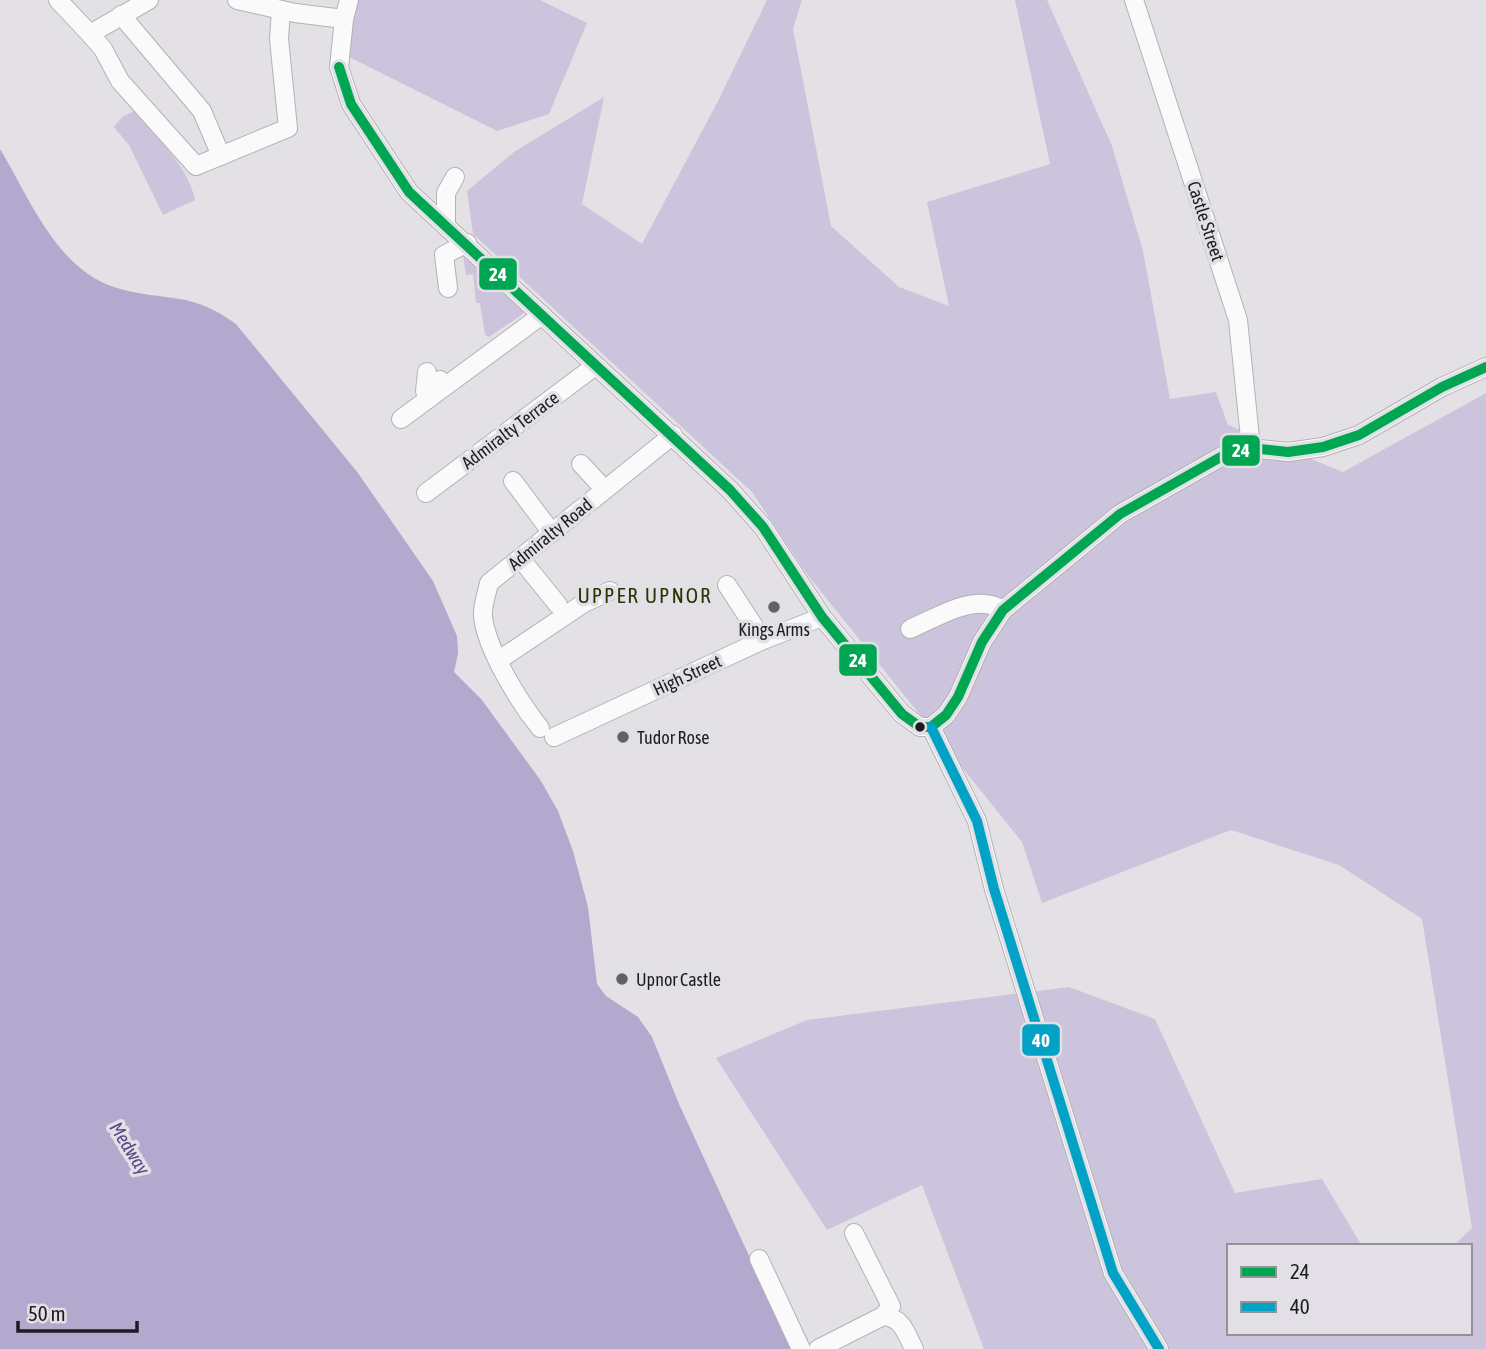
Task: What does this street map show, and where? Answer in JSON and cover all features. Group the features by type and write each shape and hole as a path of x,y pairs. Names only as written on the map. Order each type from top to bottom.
{"street":[{"path":"58,0 103,49 120,81 192,164 197,165 288,128 279,38 281,10"},
{"path":"90,34 149,0"},
{"path":"237,0 281,10 344,19"},
{"path":"349,0 344,19 339,67 351,104 409,191 595,366 673,435 763,527 822,617 902,714 920,727 931,727 946,715 958,697 982,642 1003,610 1120,514 1226,454 1251,448 1288,452 1323,447 1359,435 1442,387 1486,367"},
{"name":"Castle Street","path":"1134,0 1238,320 1251,448"},
{"path":"121,15 202,111 221,156"},
{"path":"446,223 446,193 455,177"},
{"path":"449,288 444,255 467,243"},
{"path":"427,372 425,391 539,311"},
{"path":"401,419 539,311"},
{"name":"Admiralty Terrace","path":"426,493 595,366"},
{"name":"Admiralty Road","path":"547,733 509,683 499,660 483,616 489,583 673,435"},
{"path":"581,464 605,490"},
{"path":"513,481 552,533"},
{"path":"520,558 558,606"},
{"path":"727,585 763,640"},
{"path":"499,660 583,603 610,591"},
{"path":"910,629 974,603 992,603 1003,610"},
{"name":"High Street","path":"547,733 822,617"},
{"path":"931,727 978,821 1001,913 1113,1273 1159,1349"},
{"path":"854,1233 891,1306 883,1317"},
{"path":"759,1259 801,1349"},
{"path":"818,1349 883,1317 893,1317 901,1323 914,1349"}],"shaded area":[{"path":"357,0 540,0 587,23 549,114 497,131 343,54"},
{"path":"767,0 802,0 793,29 831,226 899,287 949,306 927,202 1050,164 1015,0 1047,0 1112,146 1143,251 1170,399 1216,392 1228,425 1343,472 1486,393 1486,1349 984,1349 922,1185 827,1230 716,1058 807,1020 1069,987 1155,1019 1235,1193 1322,1179 1361,1244 1227,1244 1227,1335 1472,1335 1472,1244 1455,1244 1472,1228 1422,919 1339,865 1231,830 1042,903 1022,842 806,573 752,492 473,234 467,191 514,152 604,97 582,204 642,244 719,99"},
{"path":"134,111 179,164 192,187 195,200 163,215 129,145 114,127 122,117"},
{"path":"474,250 524,302 524,313 489,337 485,335 480,303 476,303 473,274 466,275 463,256"}],"water":[{"name":"Medway","path":"0,149 46,229 60,248 94,278 132,292 190,301 219,313 236,324 358,473 433,581 457,636 458,653 454,672 482,700 541,781 558,811 573,851 588,907 597,984 606,996 638,1017 652,1037 679,1104 792,1349 0,1349"}],"transit line":[{"name":"24","path":"339,67 351,104 409,192 730,490 763,527 822,617 902,714 920,727 931,727 946,715 958,697 982,642 1003,610 1120,514 1226,454 1251,448 1288,452 1323,447 1359,435 1442,387 1486,367"},
{"name":"40","path":"931,727 977,821 994,889 1113,1273 1159,1349"}],"place":[{"name":"Kings Arms","path":"774,607"},
{"name":"Tudor Rose","path":"623,737"},
{"name":"Upnor Castle","path":"622,979"}],"district":[{"name":"UPPER UPNOR","path":"645,595"}]}
